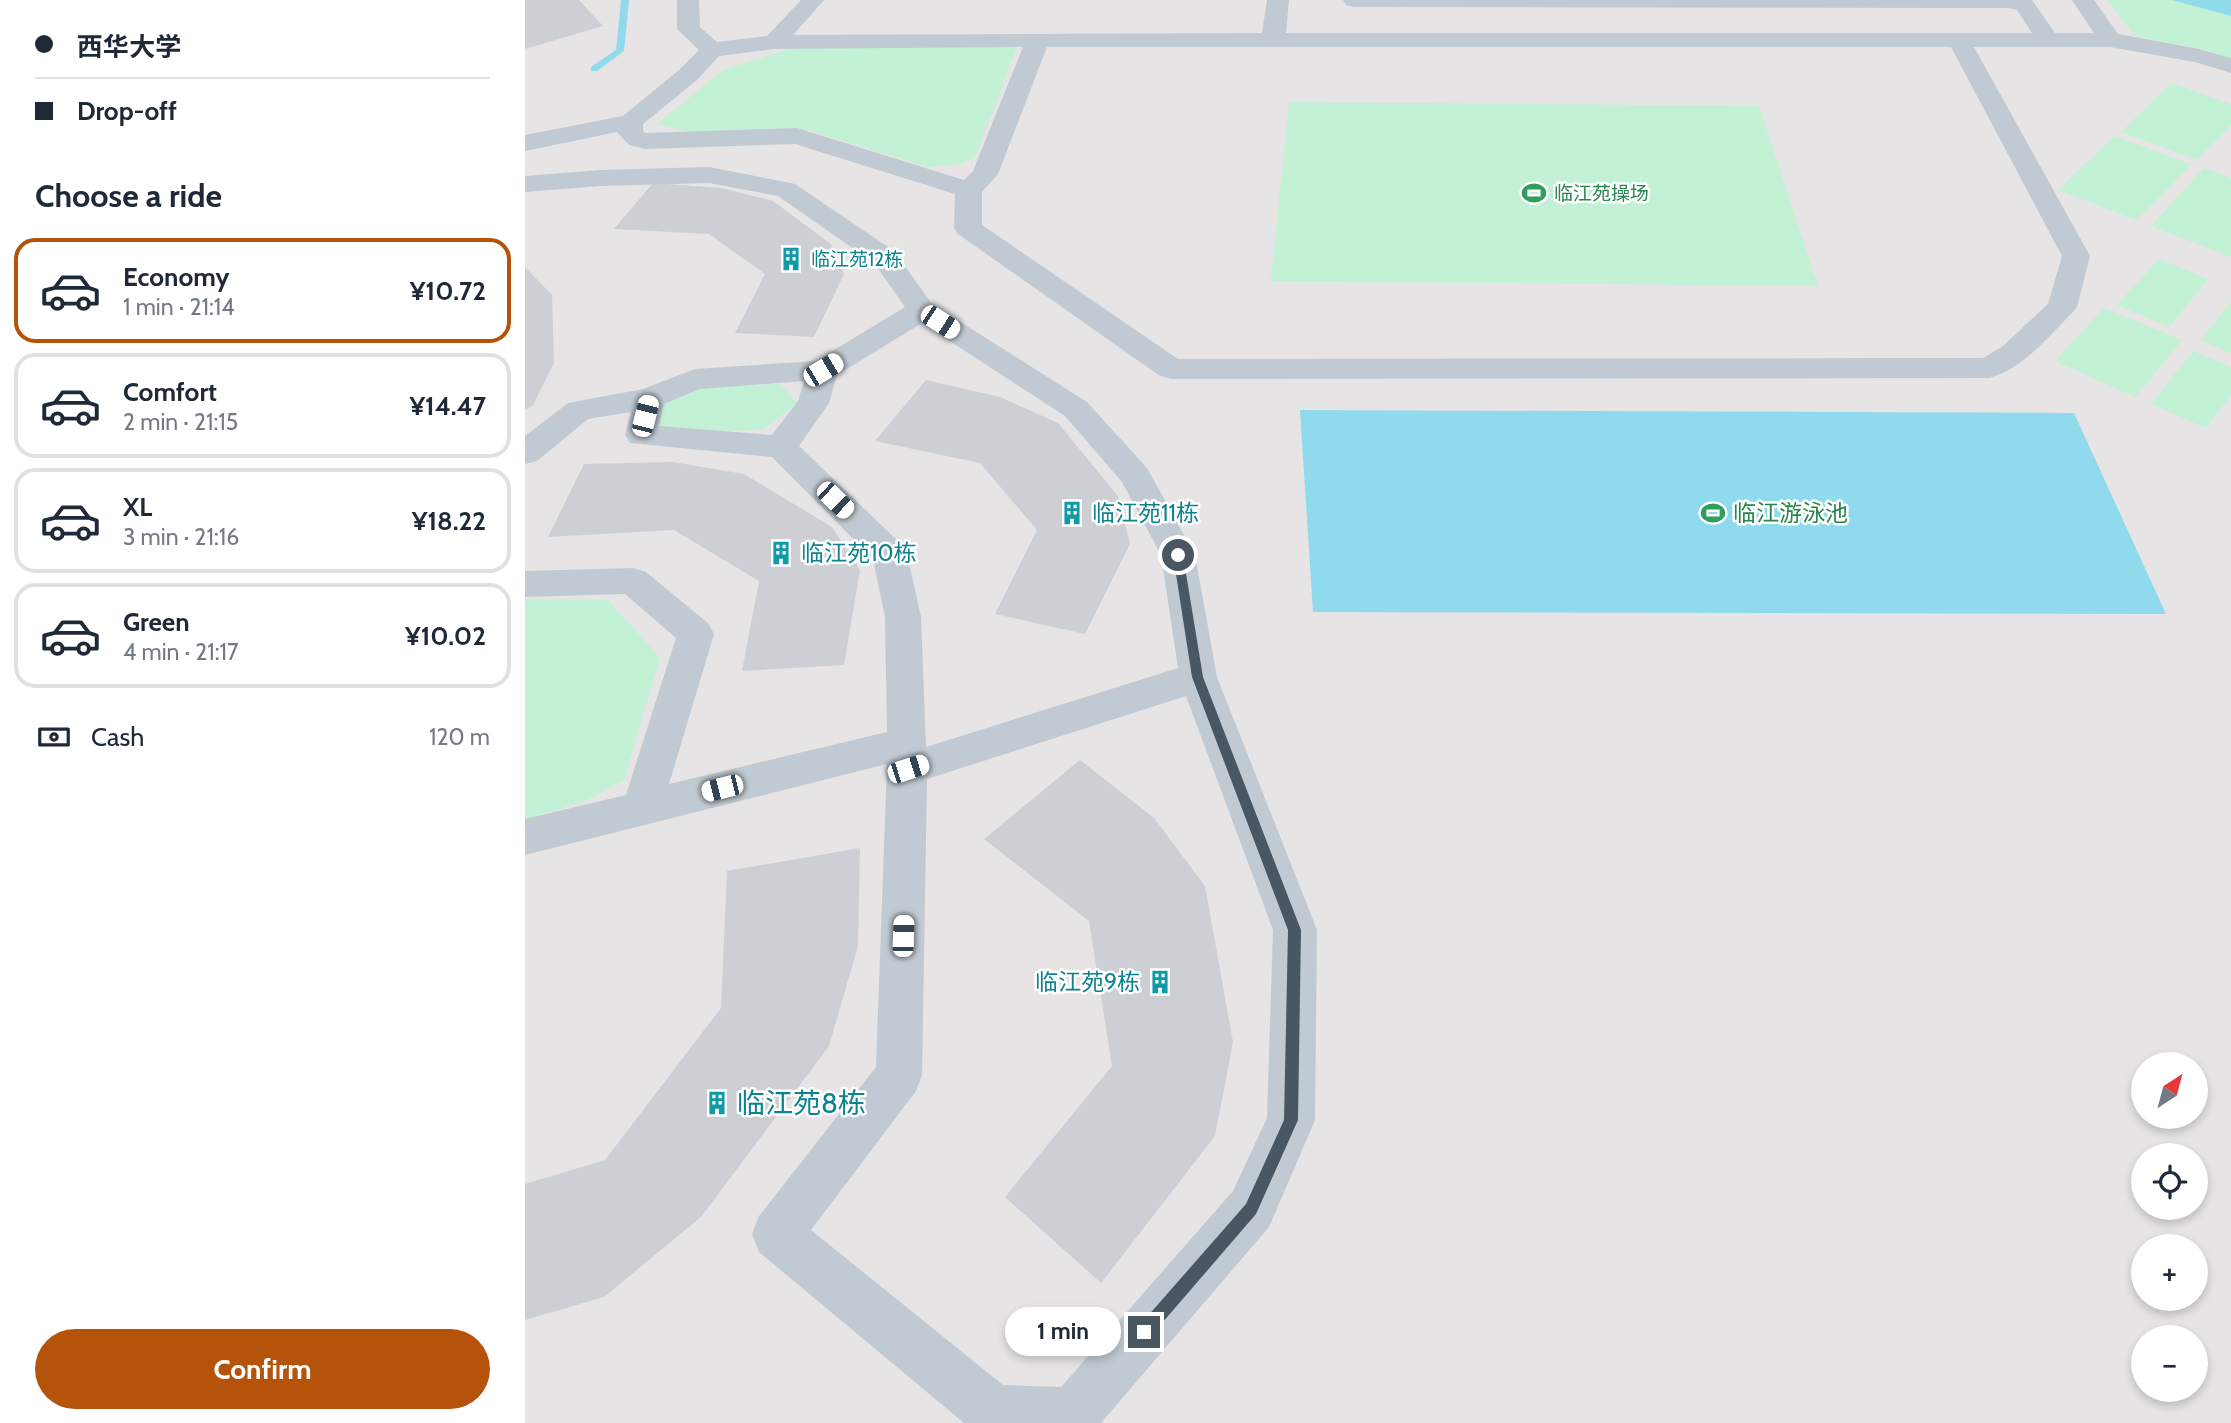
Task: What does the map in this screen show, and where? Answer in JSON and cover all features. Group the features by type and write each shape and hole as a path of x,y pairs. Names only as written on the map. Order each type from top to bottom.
{"street":[{"path":"688,0 689,29 712,50"},
{"path":"774,42 813,0"},
{"path":"1273,41 1277,0"},
{"path":"1354,0 2010,1 2025,5 2048,40"},
{"path":"2083,0 2110,40"},
{"path":"1038,40 985,174 969,190 968,228 1171,369 1989,368 2014,353 2062,307 2077,256 1959,41"},
{"path":"525,143 631,122 688,75 712,50 774,42 2110,40 2199,55 2231,66"},
{"path":"631,122 630,133 638,140 645,141 797,136 969,190"},
{"path":"525,184 600,178 709,175 786,190 884,257 922,310 1076,409 1135,476 1178,555 1198,677 1295,930 1291,1120 1251,1209 1073,1414 993,1412 777,1234 899,1075 907,756 903,617 890,554 781,447 641,435 650,398"},
{"path":"525,453 579,410 650,398 695,379 823,370 922,310"},
{"path":"781,447 813,403 823,370"},
{"path":"525,584 633,581 696,634 642,808"},
{"path":"525,837 642,808 907,756 1198,677"}],"shaded area":[{"path":"525,0 2231,0 2231,1423 525,1423"}],"green space":[{"path":"2107,0 2172,0 2231,16 2231,58 2205,50 2136,37"},
{"path":"795,47 1017,47 975,157 961,164 927,167 808,130 689,132 657,124 723,70"},
{"path":"2171,83 2231,104 2231,125 2197,160 2121,132"},
{"name":"临江苑操场","path":"1289,102 1759,106 1818,286 1271,281"},
{"path":"2114,136 2191,164 2137,220 2058,190"},
{"path":"2204,168 2231,178 2231,257 2151,226"},
{"path":"2159,259 2208,279 2169,327 2117,305"},
{"path":"2231,302 2231,353 2200,340"},
{"path":"2104,308 2182,340 2135,397 2055,361"},
{"path":"2193,351 2231,367 2231,395 2206,428 2151,404"},
{"path":"780,384 797,403 763,430 651,432 661,401 691,387"},
{"path":"525,599 608,600 660,658 624,780 587,800 525,820"}],"water":[{"path":"2172,0 2231,0 2231,16"},
{"name":"临江游泳池","path":"1300,410 2074,413 2166,614 1313,612"}],"building":[{"path":"525,0 579,0 603,26 525,49"},
{"name":"临江苑12栋","path":"653,183 721,188 773,201 831,244 844,274 814,337 735,333 765,274 709,234 614,229"},
{"path":"525,267 552,295 554,363 533,405 525,410"},
{"name":"临江苑11栋","path":"926,380 1000,397 1058,423 1118,496 1130,544 1085,634 995,614 1037,530 980,463 875,441"},
{"name":"临江苑10栋","path":"673,462 744,474 832,527 860,570 844,665 742,671 759,581 674,530 548,537 584,464"},
{"name":"临江苑9栋","path":"1080,760 1154,818 1205,886 1233,1042 1215,1136 1101,1283 1005,1197 1112,1066 1089,921 984,839"},
{"name":"临江苑8栋","path":"860,848 858,946 829,1046 701,1217 604,1297 525,1320 525,1184 605,1160 721,1008 727,871"}],"waterway":[{"path":"594,69 620,51 625,0"}],"place":[{"name":"临江苑操场","path":"1534,193"},
{"name":"临江苑12栋","path":"791,259"},
{"name":"临江苑11栋","path":"1072,513"},
{"name":"临江游泳池","path":"1713,513"},
{"name":"临江苑10栋","path":"781,553"},
{"name":"临江苑9栋","path":"1160,982"},
{"name":"临江苑8栋","path":"717,1103"}],"route":[{"path":"1144,1332 1251,1209 1291,1120 1295,930 1198,677 1178,555"}]}
